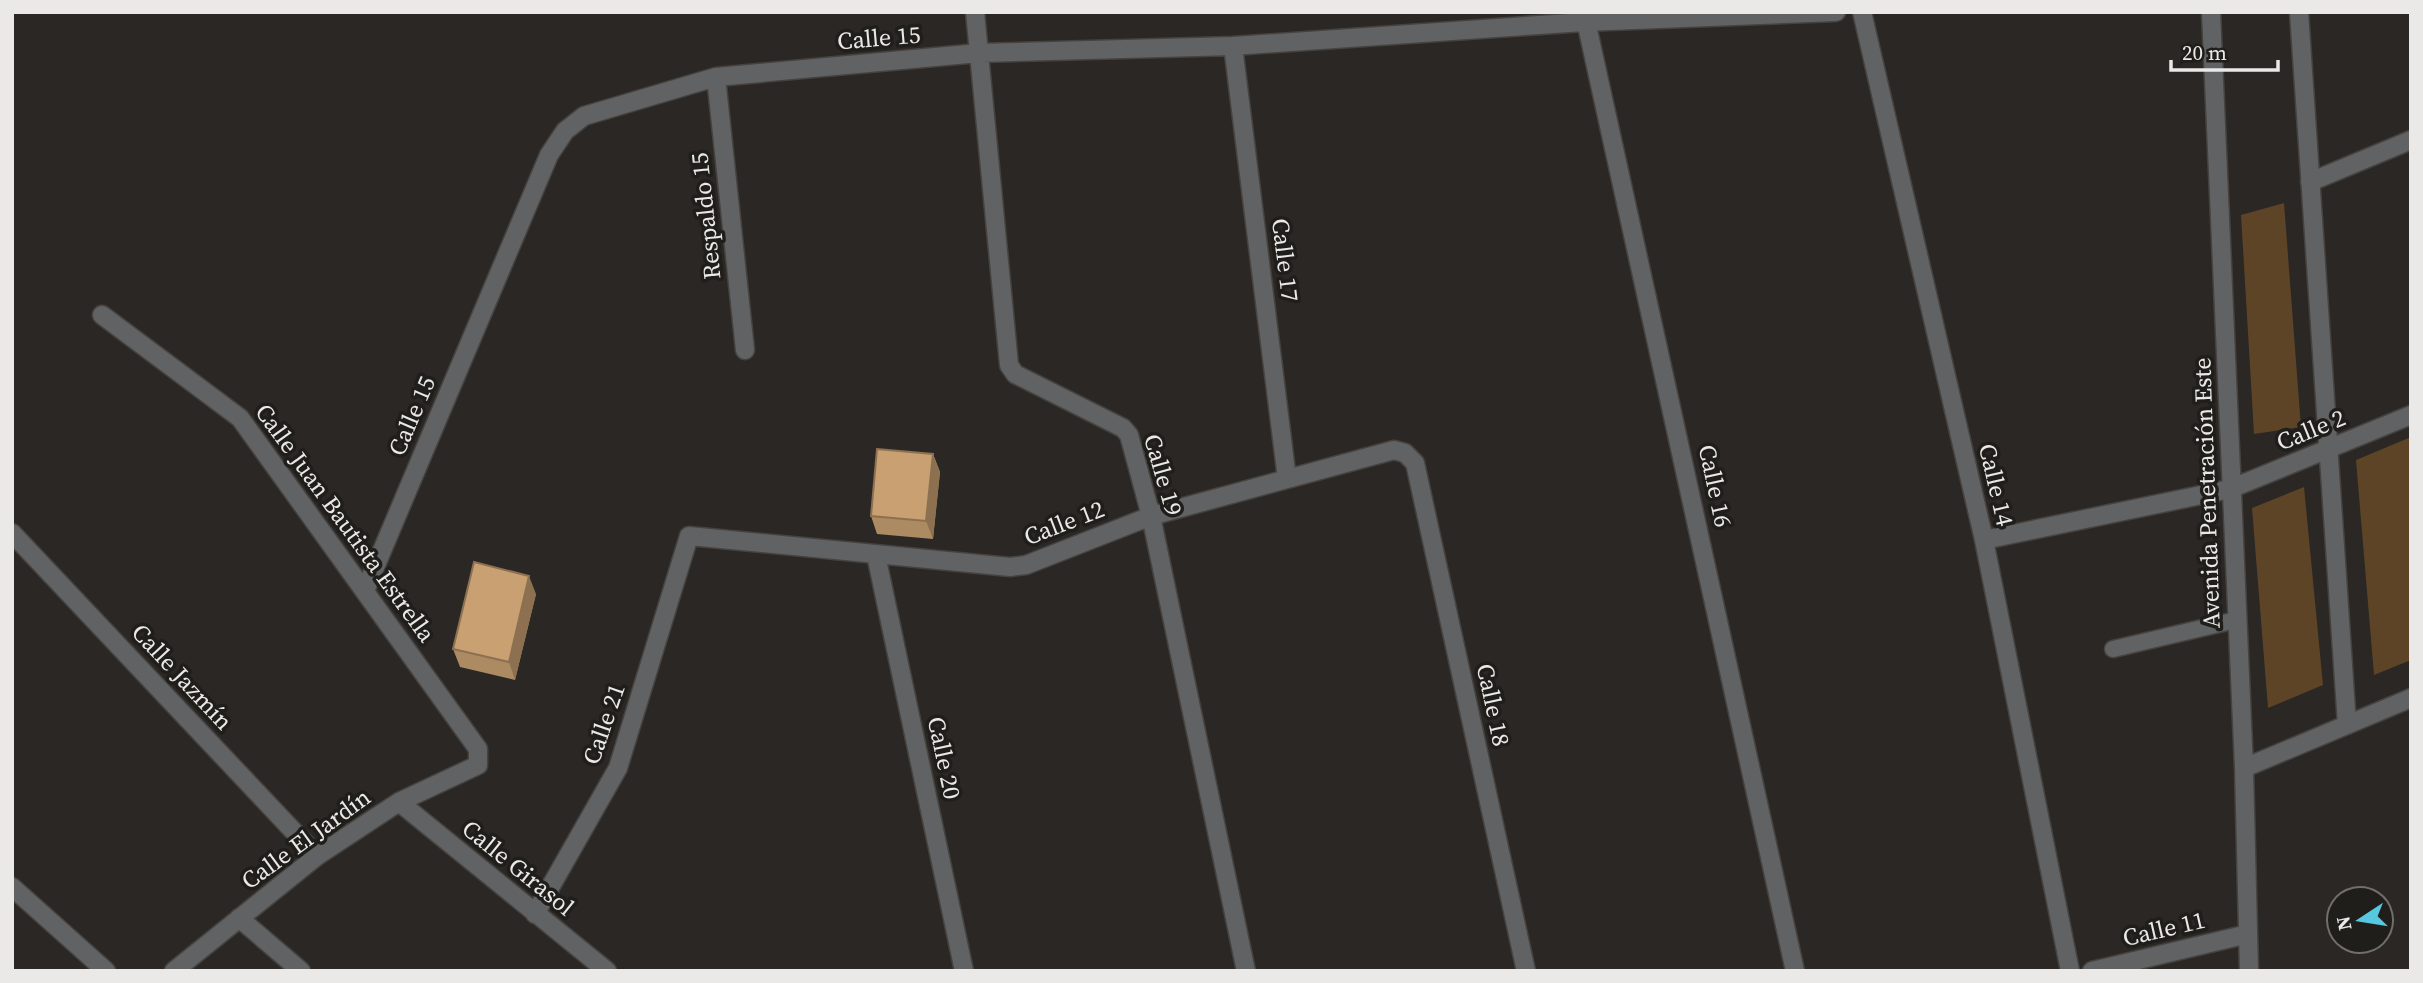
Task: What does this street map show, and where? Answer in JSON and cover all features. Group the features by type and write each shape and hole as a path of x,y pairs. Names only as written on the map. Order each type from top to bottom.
{"street":[{"path":"975,12 979,53"},
{"name":"Calle 15","path":"365,591 549,155 565,131 584,116 716,76 979,53 1233,46 1584,17 1836,12"},
{"name":"Calle 14","path":"1862,12 1984,540 2070,971"},
{"name":"Avenida Penetración Este","path":"2211,12 2244,768 2249,971"},
{"path":"2299,12 2347,725"},
{"name":"Calle 16","path":"1584,17 1796,971"},
{"name":"Calle 17","path":"1233,46 1287,479"},
{"name":"Calle 19","path":"979,53 1009,365 1016,374 1129,435 1151,516 1246,971"},
{"name":"Respaldo 15","path":"716,76 745,350"},
{"path":"2310,182 2411,140"},
{"name":"Calle Juan Bautista Estrella","path":"102,315 240,418 471,737 478,749 478,765"},
{"name":"Calle 2","path":"1984,540 2230,489 2411,415"},
{"name":"Calle 12","path":"689,536 1018,566 1151,516 1394,450 1405,453"},
{"name":"Calle 18","path":"1405,453 1415,463 1526,971"},
{"name":"Calle Jazmín","path":"12,533 317,856"},
{"name":"Calle 21","path":"535,914 618,768 689,536"},
{"name":"Calle 20","path":"877,555 964,971"},
{"path":"2244,768 2411,698"},
{"name":"Calle El Jardín","path":"174,971 317,856 399,802 478,765"},
{"name":"Calle Girasol","path":"399,802 607,971"},
{"path":"12,887 106,971"},
{"path":"239,918 301,971"},
{"name":"Calle 11","path":"2092,971 2248,934"}],"lane":[{"path":"2113,649 2236,620"}],"shaded area":[{"path":"2284,203 2301,427 2254,434 2241,215"},
{"path":"2411,437 2411,660 2374,675 2356,460"},
{"path":"2304,487 2323,685 2268,708 2252,508"}],"building":[{"path":"877,449 933,454 926,521 871,516"},
{"path":"474,562 529,576 509,662 453,649"}]}
